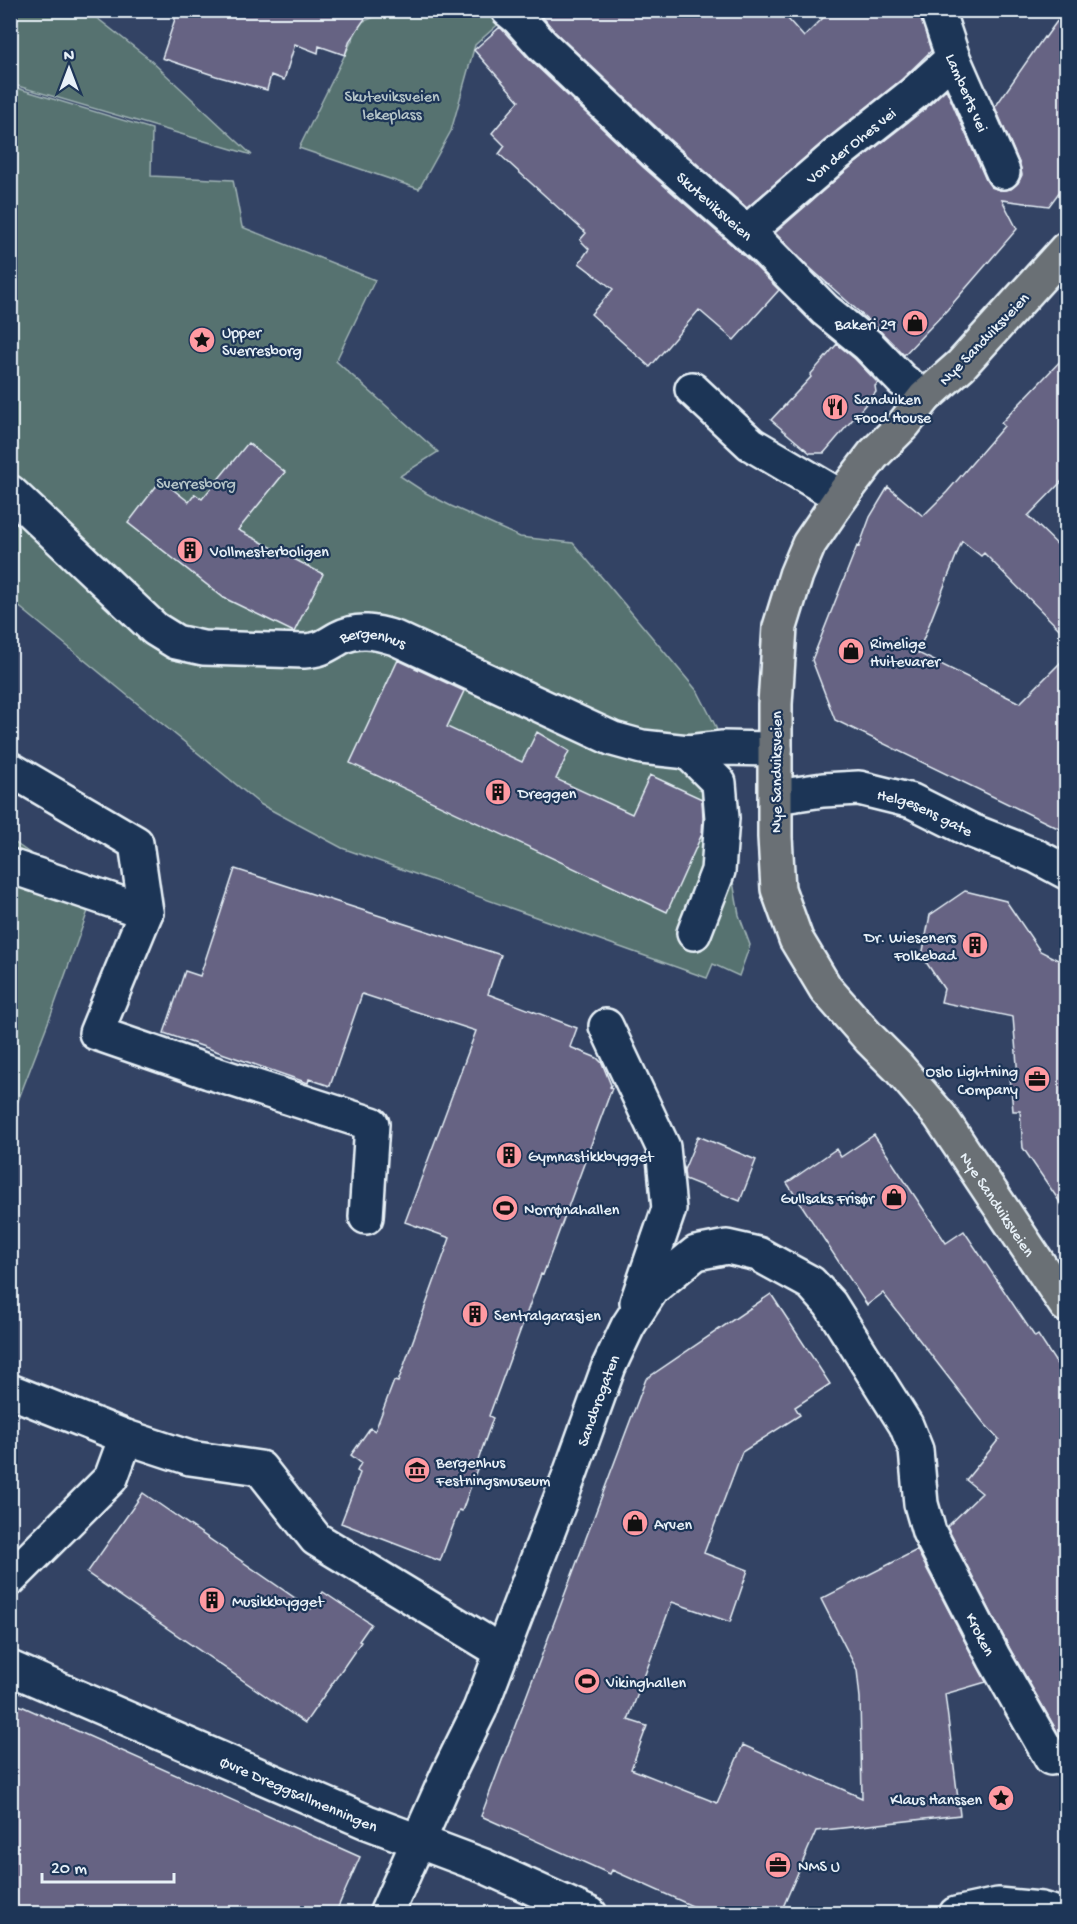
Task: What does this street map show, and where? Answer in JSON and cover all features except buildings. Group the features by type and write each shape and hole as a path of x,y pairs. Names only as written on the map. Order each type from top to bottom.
{"main road":[{"name":"Nye Sandviksveien","path":"1066,249 961,365 925,397 904,424 873,455 809,544 796,575 780,627 775,704 775,837 778,889 796,939 826,989 870,1040 898,1066 940,1116 1066,1305"}],"street":[{"name":"Skuteviksveien","path":"508,10 656,153 747,232 825,310 868,345 902,380 925,397"},
{"name":"Lamberts vei","path":"937,10 954,58 1003,172"},
{"name":"Von der Ohes vei","path":"747,232 954,58"},
{"path":"692,389 751,444 841,497"},
{"name":"Bergenhus","path":"10,492 155,630 176,642 203,648 317,651 340,638 357,632 373,632 395,638 613,739 642,747 688,753 723,748 775,749"},
{"path":"688,753 719,783 722,818 718,871 694,933"},
{"path":"10,769 136,843 146,912 96,1033 372,1124 366,1217"},
{"name":"Helgesens gate","path":"776,797 823,790 859,788 912,801 972,831 1036,856 1066,872"},
{"path":"10,866 146,912"},
{"path":"606,1026 663,1147 669,1209 628,1326"},
{"name":"Sandbrogaten","path":"386,1914 449,1772 480,1709 609,1366 628,1326 652,1289 696,1253 727,1247 758,1254 811,1283 830,1304 906,1425 916,1450 921,1504"},
{"path":"10,1392 126,1437 190,1458 260,1468 316,1539 502,1652"},
{"path":"10,1579 111,1478 126,1437"},
{"name":"Kroken","path":"921,1504 929,1532 941,1557 994,1658 1051,1758"},
{"name":"Øvre Dreggsallmenningen","path":"10,1668 367,1822 484,1866 590,1914"},
{"path":"956,1914 998,1905 1041,1909 1058,1914"}],"green space":[{"path":"10,11 88,11 148,58 252,155 11,84"},
{"name":"Skuteviksveien lekeplass","path":"376,11 494,11 503,20 475,45 451,131 419,189 299,148 361,22 375,17"},
{"name":"Sverresborg","path":"10,86 152,129 151,176 233,180 242,227 375,280 336,361 438,452 400,476 451,506 520,537 573,543 698,692 715,725 730,768 735,792 733,882 739,915 750,945 739,976 713,964 707,978 342,848 260,804 11,600"},
{"path":"11,840 31,854 99,880 11,1119"}],"place":[{"name":"Bakeri 29","path":"915,323"},
{"name":"Upper Sverresborg","path":"202,340"},
{"name":"Sandviken Food House","path":"835,407"},
{"name":"Vollmesterboligen","path":"190,550"},
{"name":"Rimelige Hvitevarer","path":"851,651"},
{"name":"Dreggen","path":"498,792"},
{"name":"Dr. Wieseners Folkebad","path":"975,945"},
{"name":"Oslo Lightning Company","path":"1037,1079"},
{"name":"Gymnastikkbygget","path":"509,1155"},
{"name":"Gullsaks Frisør","path":"894,1197"},
{"name":"Norrønahallen","path":"505,1208"},
{"name":"Sentralgarasjen","path":"475,1314"},
{"name":"Bergenhus Festningsmuseum","path":"417,1470"},
{"name":"Arven","path":"635,1523"},
{"name":"Musikkbygget","path":"212,1600"},
{"name":"Vikinghallen","path":"587,1681"},
{"name":"Klaus Hanssen","path":"1001,1798"},
{"name":"NMS U","path":"778,1865"}]}
